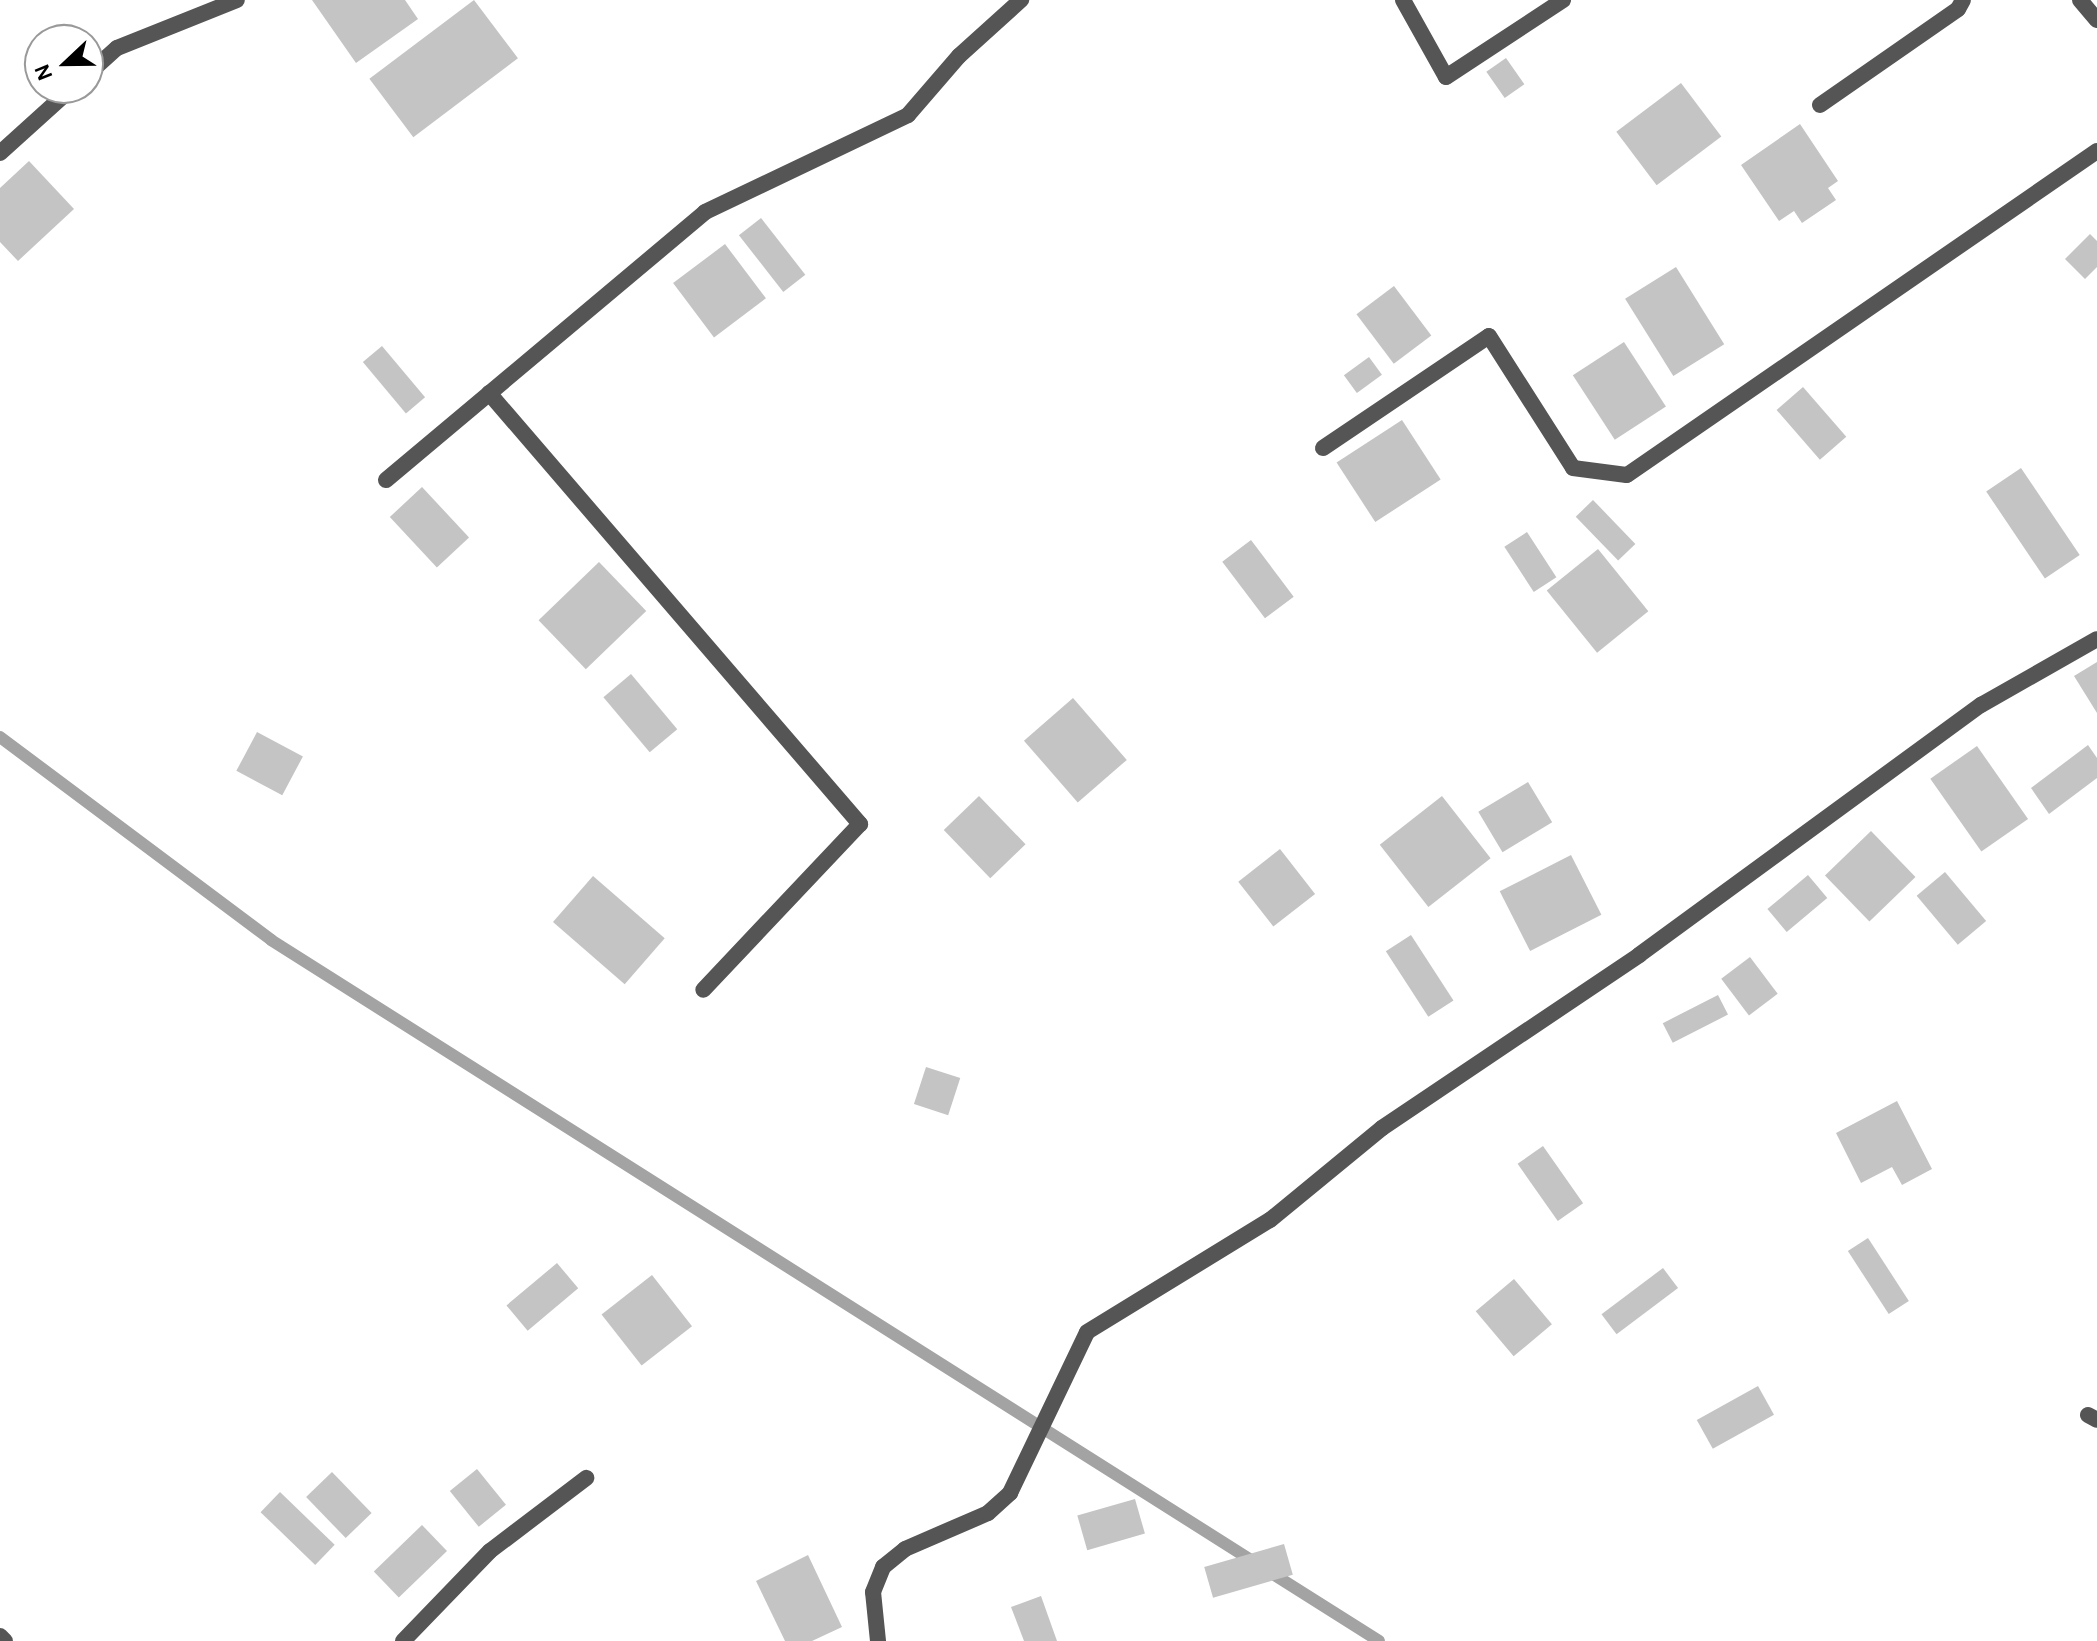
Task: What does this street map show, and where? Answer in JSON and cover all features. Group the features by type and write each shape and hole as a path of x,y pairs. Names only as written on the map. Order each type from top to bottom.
{"street":[{"path":"104,60 117,48 237,0"},
{"path":"386,480 705,212 908,115 959,56 1021,0"},
{"path":"1403,0 1446,77 1563,0"},
{"path":"1820,105 1958,9 1963,0"},
{"path":"2080,0 2097,20"},
{"path":"0,153 54,104"},
{"path":"1323,448 1489,336 1573,468 1627,475 2097,151"},
{"path":"489,393 860,824 703,990"},
{"path":"878,1641 873,1592 883,1567 905,1549 988,1513 1010,1493 1033,1454 1087,1332 1270,1220 1382,1128 1639,955 1981,705 2097,639"},
{"path":"403,1641 490,1551 586,1478"},
{"path":"0,1636 5,1641"}],"building":[{"path":"312,0 405,0 418,19 356,63"},
{"path":"474,0 518,58 413,137 369,79"},
{"path":"1506,58 1524,84 1505,98 1486,72"},
{"path":"1681,83 1721,137 1657,185 1616,132"},
{"path":"1800,124 1838,181 1828,188 1836,200 1802,223 1794,211 1779,221 1741,165"},
{"path":"29,161 74,209 18,261 0,242 0,188"},
{"path":"761,218 805,275 783,292 739,235"},
{"path":"2090,234 2097,241 2097,267 2085,279 2065,259"},
{"path":"725,244 766,298 714,337 673,283"},
{"path":"1676,267 1724,344 1673,376 1625,299"},
{"path":"1394,286 1431,336 1394,364 1356,314"},
{"path":"1624,342 1666,407 1615,440 1573,375"},
{"path":"382,346 425,397 406,413 363,362"},
{"path":"1369,357 1382,375 1357,393 1344,375"},
{"path":"1803,387 1846,437 1820,460 1777,410"},
{"path":"1402,420 1441,480 1375,522 1337,462"},
{"path":"2021,468 2080,555 2045,579 1986,491"},
{"path":"422,487 469,537 437,567 390,517"},
{"path":"1593,500 1635,544 1618,561 1576,517"},
{"path":"1527,532 1556,577 1534,592 1504,547"},
{"path":"1251,540 1294,597 1265,618 1222,562"},
{"path":"1598,549 1648,611 1597,653 1547,591"},
{"path":"599,562 646,611 586,669 539,620"},
{"path":"2097,662 2097,713 2074,676"},
{"path":"631,674 677,729 650,752 603,697"},
{"path":"1073,698 1127,760 1078,803 1024,741"},
{"path":"257,732 303,756 282,795 236,771"},
{"path":"2088,745 2097,758 2097,778 2049,814 2031,788"},
{"path":"1977,746 2028,819 1981,852 1930,779"},
{"path":"1528,782 1552,822 1502,852 1478,812"},
{"path":"979,796 1026,844 990,878 944,830"},
{"path":"1442,796 1491,858 1428,907 1380,845"},
{"path":"1871,831 1915,877 1869,921 1825,875"},
{"path":"1280,849 1315,894 1273,927 1238,882"},
{"path":"1571,855 1601,915 1530,951 1500,891"},
{"path":"1945,872 1986,921 1958,945 1917,896"},
{"path":"1808,875 1827,898 1787,932 1767,909"},
{"path":"593,876 665,938 625,984 553,922"},
{"path":"1411,935 1453,1000 1428,1017 1386,951"},
{"path":"1750,957 1778,994 1749,1015 1721,979"},
{"path":"1718,995 1728,1015 1673,1043 1663,1023"},
{"path":"926,1067 960,1078 948,1115 914,1104"},
{"path":"1897,1101 1932,1169 1902,1185 1892,1167 1861,1183 1836,1133"},
{"path":"1543,1146 1583,1203 1558,1221 1518,1164"},
{"path":"1868,1238 1909,1301 1889,1314 1848,1251"},
{"path":"557,1263 578,1288 528,1331 506,1305"},
{"path":"1663,1268 1678,1288 1617,1334 1602,1314"},
{"path":"652,1275 692,1326 642,1366 602,1314"},
{"path":"1514,1279 1552,1324 1514,1356 1476,1311"},
{"path":"1758,1386 1774,1415 1713,1449 1697,1420"},
{"path":"477,1469 506,1505 479,1527 450,1491"},
{"path":"332,1472 372,1513 346,1538 306,1497"},
{"path":"280,1492 335,1545 315,1565 261,1512"},
{"path":"1135,1499 1145,1534 1087,1550 1077,1516"},
{"path":"422,1525 447,1551 399,1597 374,1572"},
{"path":"1284,1544 1293,1575 1213,1598 1204,1567"},
{"path":"808,1555 842,1627 812,1641 785,1641 756,1581"},
{"path":"1041,1596 1057,1641 1024,1641 1011,1607"}],"waterway":[{"path":"0,737 271,940 1379,1641"}]}
